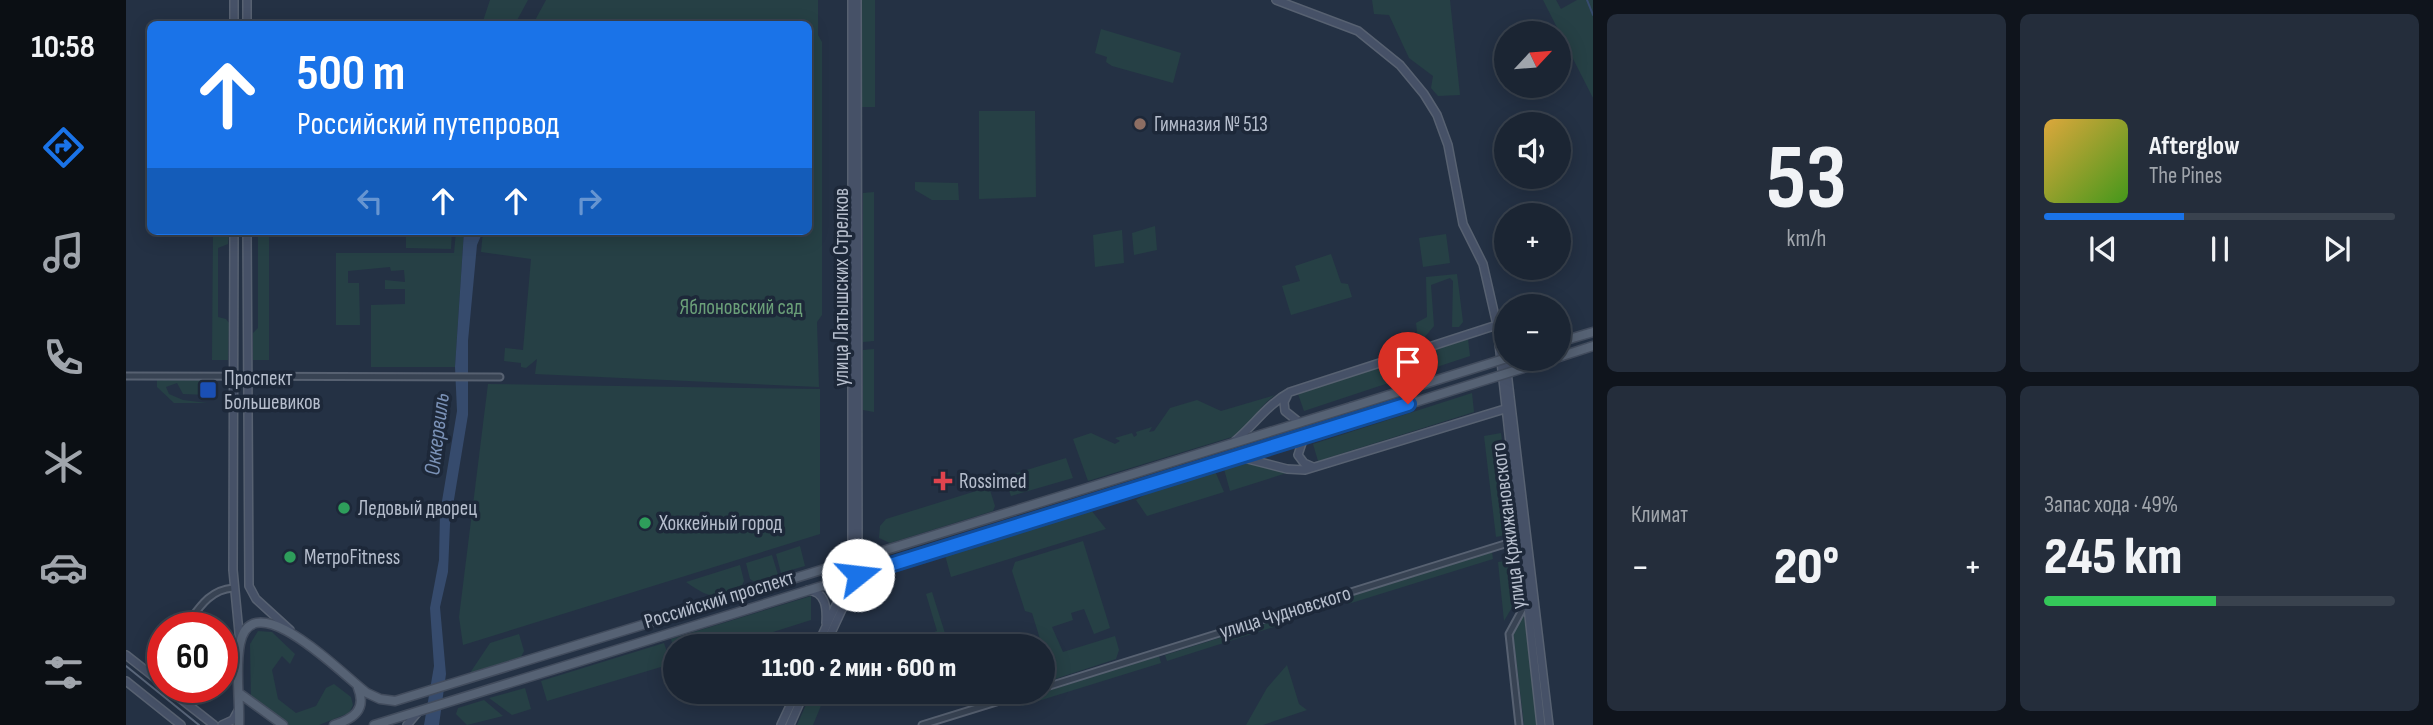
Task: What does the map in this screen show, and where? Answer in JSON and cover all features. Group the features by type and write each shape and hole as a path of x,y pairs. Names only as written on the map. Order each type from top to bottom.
{"main road":[{"path":"1571,338 1593,332"},
{"path":"1571,353 1593,346"},
{"name":"Российский проспект","path":"358,686 386,701 421,693 1494,362"},
{"name":"Российский проспект","path":"418,712 1514,371"},
{"name":"улица Латышских Стрелков","path":"853,576 855,559"},
{"path":"239,725 240,643 248,628 258,622 270,622 290,630 358,686 362,699 359,709 351,719 334,725"},
{"path":"239,693 283,725"},
{"path":"381,724 418,712"}],"street":[{"path":"234,0 234,21"},
{"path":"247,0 247,21"},
{"name":"улица Латышских Стрелков","path":"852,0 855,559"},
{"name":"улица Латышских Стрелков","path":"855,559 857,0"},
{"name":"улица Кржижановского","path":"1276,0 1358,31 1387,52 1424,94 1448,145 1462,224 1483,264 1494,312"},
{"path":"234,235 233,588 240,643"},
{"path":"247,235 250,586 256,599 290,630"},
{"name":"Российский проспект","path":"1235,442 1255,425 1271,405 1290,392 1494,326"},
{"name":"улица Кржижановского","path":"1503,371 1535,639 1549,725"},
{"path":"126,376 500,377"},
{"path":"1290,392 1284,402 1284,411 1304,421"},
{"path":"1240,457 1296,470 1314,468 1508,408"},
{"path":"1309,435 1298,455 1304,463 1314,468"},
{"name":"улица Кржижановского","path":"1523,539 1527,601 1535,639 1541,725"},
{"name":"улица Чудновского","path":"1055,684 1523,539"},
{"path":"823,634 853,576"},
{"path":"830,634 853,576"},
{"path":"196,612 209,596 220,590 233,588"},
{"path":"807,590 817,592 825,602 825,629"},
{"path":"1519,725 1509,634 1527,601"},
{"path":"126,654 147,671"},
{"path":"126,681 181,725"},
{"path":"187,703 217,725 233,720 239,707"},
{"path":"781,725 791,704"},
{"path":"790,725 799,704"},
{"path":"922,725 990,704"},
{"path":"407,725 418,712"}],"green space":[{"path":"490,0 528,0 517,21 483,21"},
{"name":"Яблоновский сад","path":"546,0 818,0 818,35 822,42 822,315 817,322 819,387 535,374 537,359 526,368 521,367 521,363 504,361 505,348 523,350 531,259 481,252 483,235 812,235 812,21 535,21"},
{"path":"862,0 875,0 875,107 862,107"},
{"path":"1372,0 1450,0 1460,95 1438,96 1431,88 1433,76 1409,58 1389,15 1374,14"},
{"path":"1543,0 1556,0 1561,9 1577,0 1593,0 1593,98 1572,57 1572,21 1554,21"},
{"path":"1101,29 1181,53 1173,83 1106,62 1107,57 1095,53"},
{"path":"979,111 1035,111 1036,197 979,199"},
{"path":"915,182 958,183 959,200 932,200 915,190"},
{"path":"874,192 874,341 863,342 863,193"},
{"path":"1155,226 1157,250 1134,255 1132,233"},
{"path":"1122,230 1124,263 1095,267 1093,235"},
{"path":"1446,234 1450,263 1423,267 1419,238"},
{"path":"213,235 229,235 228,244 218,248 218,317 229,323 228,360 212,360"},
{"path":"258,235 269,235 269,360 253,360 253,333 258,328"},
{"path":"406,235 452,235 451,249 406,248"},
{"path":"456,235 464,235 455,367 371,367 371,305 405,304 405,289 385,289 385,280 405,282 404,270 391,271 390,267 348,271 348,283 359,283 360,325 336,325 336,253 454,253"},
{"path":"1331,254 1341,283 1348,284 1352,297 1291,315 1282,286 1300,281 1295,266"},
{"path":"1457,274 1463,322 1459,327 1452,327 1453,281 1450,278 1431,285 1434,326 1424,338 1418,340 1416,323 1427,317 1426,277"},
{"path":"1468,339 1470,356 1304,411 1298,394"},
{"path":"874,349 874,412 863,410 863,350"},
{"path":"157,380 207,380 207,395 183,394 177,383 166,387 169,394 183,400 207,403 174,403 157,387"},
{"name":"Хоккейный город","path":"488,384 820,389 820,534 463,645 459,617"},
{"path":"1472,393 1474,412 1318,461 1313,444"},
{"path":"1275,395 1232,437 1088,481 1073,439 1091,433 1115,444 1120,441 1115,438 1132,433 1134,437 1136,432 1152,427 1149,432 1154,431 1170,408 1197,400 1221,411"},
{"path":"1501,433 1513,525 1506,535 1496,537 1484,436"},
{"path":"1066,458 1073,478 1011,496 1004,477"},
{"path":"1253,462 1290,472 1230,491 1224,469"},
{"path":"1215,471 1224,492 1147,516 1136,500 1149,492"},
{"path":"989,487 995,506 993,511 890,543 879,538 880,526 886,519"},
{"path":"1091,510 1106,529 951,577 945,555"},
{"path":"1083,541 1110,628 1094,634 1084,609 1071,613 1073,620 1052,627 1063,652 1115,636 1119,650 1116,659 1055,679 1055,634 1038,634 1032,613 1025,611 1012,571 1015,562"},
{"path":"800,546 805,566 781,573 776,554"},
{"path":"1492,552 1493,559 1348,604 1346,598"},
{"path":"772,555 779,578 758,584 750,579 746,563"},
{"path":"1513,560 1517,599 1504,621 1498,562"},
{"path":"740,565 744,581 740,590 712,595 701,592 686,582"},
{"path":"932,592 945,634 928,634 937,631 926,594"},
{"path":"811,596 811,620 767,634 687,634"},
{"path":"1523,615 1537,725 1524,725 1513,633"},
{"path":"1274,621 1277,626 1167,661 1165,655"},
{"path":"258,631 272,632 295,654 290,664 282,656 272,670 278,699 296,713 316,706 326,688 334,684 351,697 353,705 349,713 319,725 286,725 251,698 250,644"},
{"path":"519,634 524,651 521,657 470,673 490,643"},
{"path":"663,643 663,666 547,701 541,681"},
{"path":"1159,656 1161,663 1055,696 1055,689"},
{"path":"1287,665 1299,704 1307,710 1263,725 1246,725 1267,688"},
{"path":"525,688 531,709 512,715 489,698"},
{"path":"484,700 503,716 467,725 456,714 458,708"},
{"path":"806,704 822,704 813,725 797,725"}],"water":[{"path":"464,235 481,235 477,245 468,341 468,415 450,524 448,572 440,607 446,674 439,725 424,725 434,666 430,608 439,560 440,513 457,411 455,367"}],"waterway":[{"path":"1587,0 1593,15"}],"tram line":[{"path":"126,666 199,725"}],"place":[{"name":"Гимназия № 513","path":"1140,124"},
{"name":"Проспект Большевиков","path":"208,390"},
{"name":"Rossimed","path":"943,481"},
{"name":"Ледовый дворец","path":"344,508"},
{"name":"Хоккейный город","path":"645,523"},
{"name":"МетроFitness","path":"290,557"}],"route":[{"path":"858,575 1408,404"}],"water label":[{"name":"Оккервиль","path":"436,434"}]}
